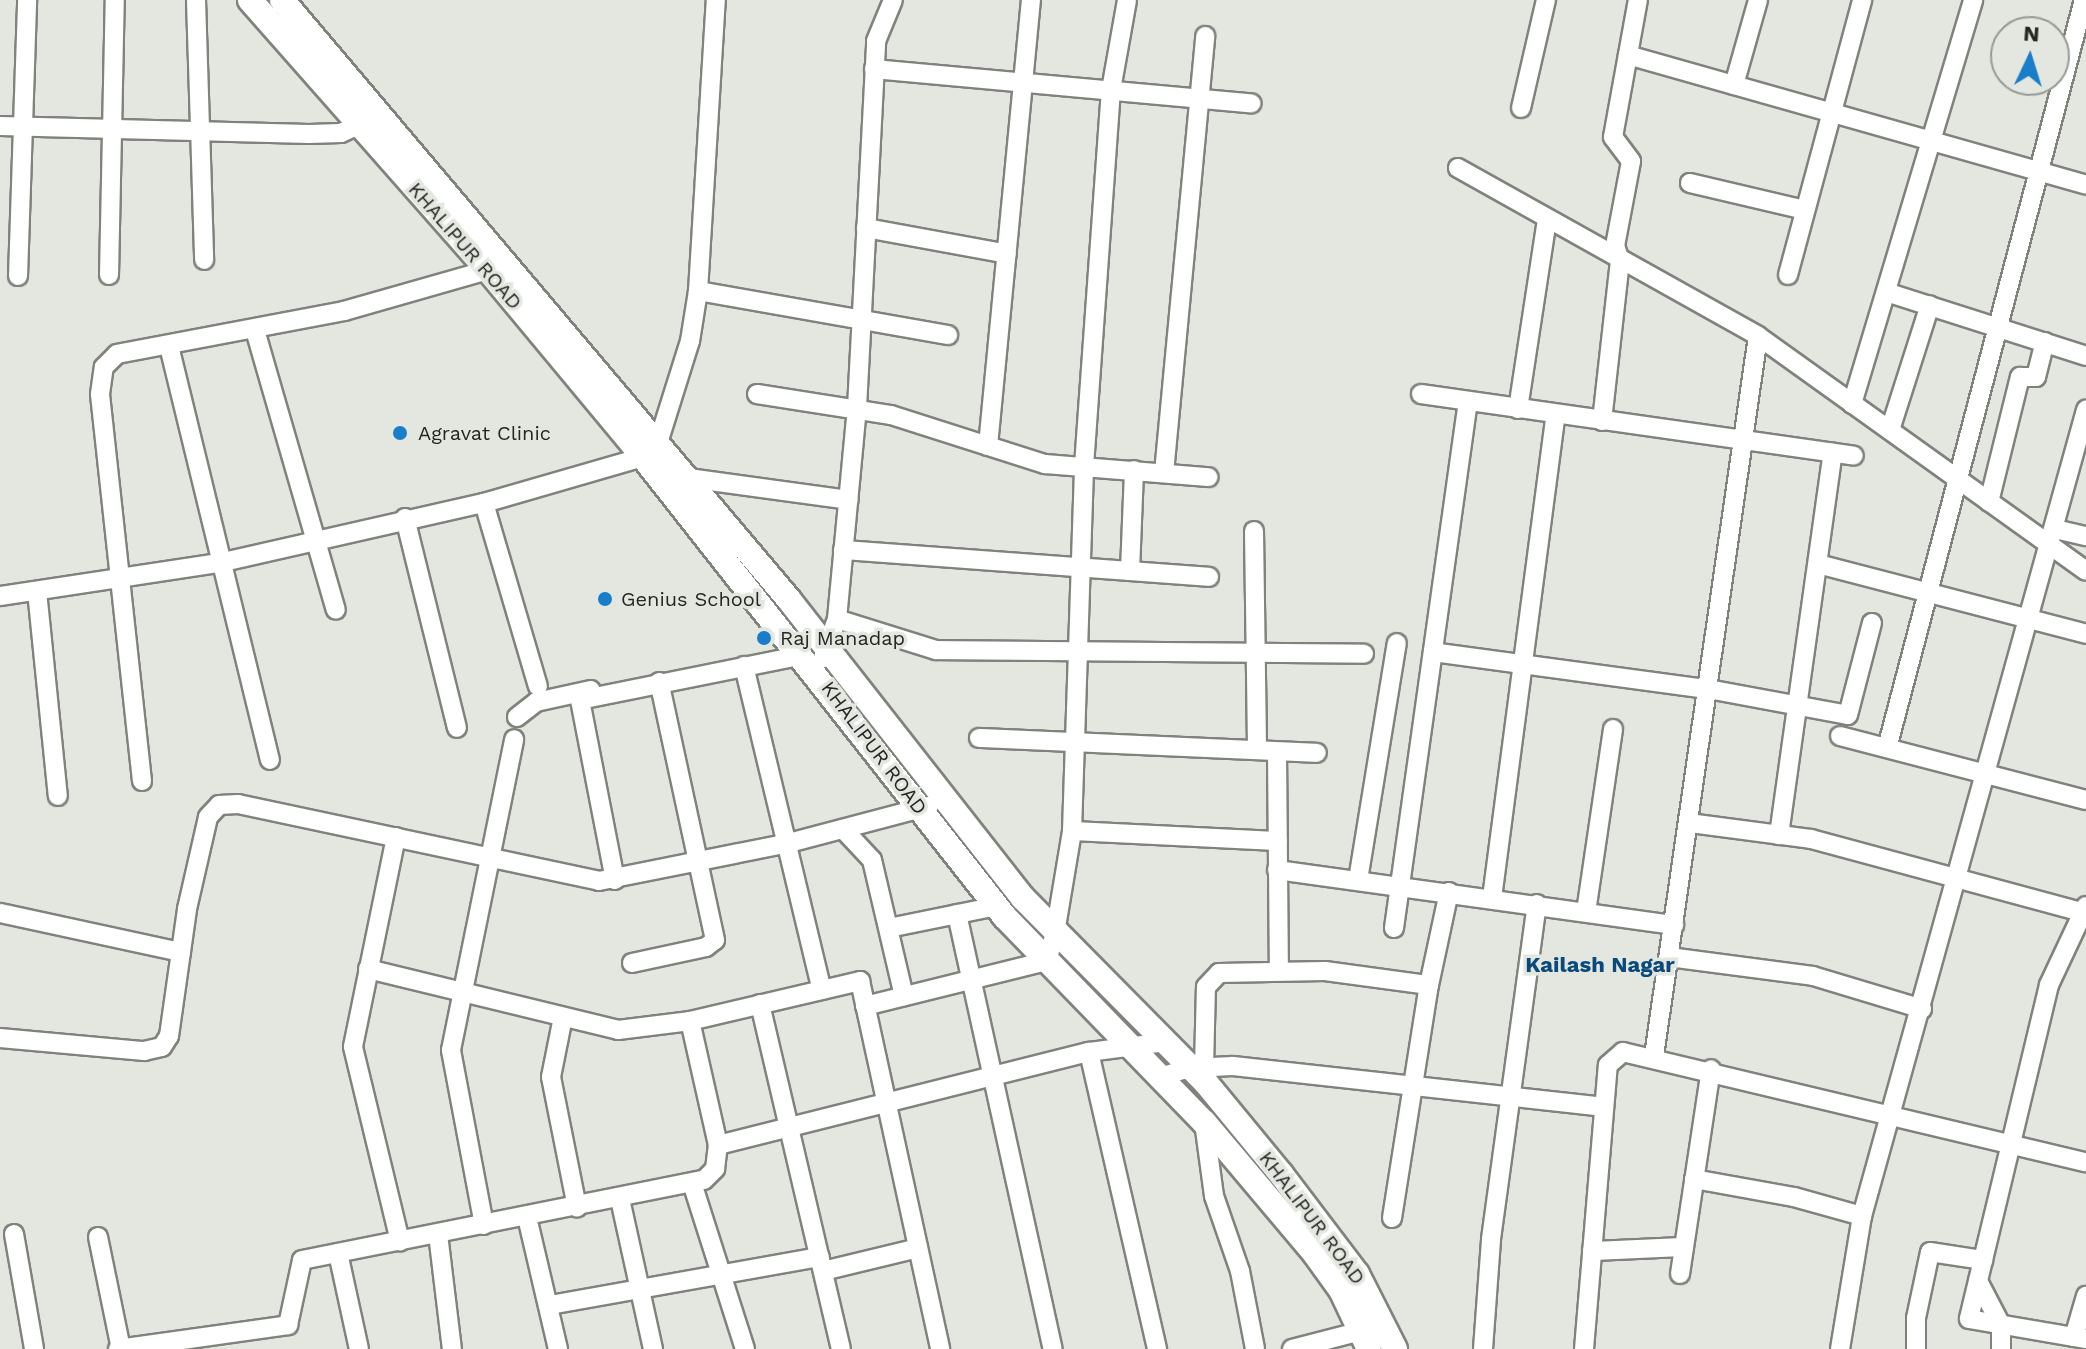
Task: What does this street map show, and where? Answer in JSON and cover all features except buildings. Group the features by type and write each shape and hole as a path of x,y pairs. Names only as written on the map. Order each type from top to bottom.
{"street":[{"path":"18,276 27,0"},
{"path":"109,275 115,0"},
{"path":"196,0 204,260"},
{"name":"KHALIPUR ROAD","path":"250,0 650,450 688,478 827,647 997,906 1204,1122 1315,1254 1365,1340"},
{"name":"KHALIPUR ROAD","path":"282,0 382,114 650,450 805,657 932,805 1055,933 1166,1042 1197,1067 1335,1242 1395,1349"},
{"path":"0,596 219,563 405,518 484,503 650,450 690,341 698,291 716,0"},
{"path":"517,717 536,702 805,657 827,647 837,619 857,408 876,41 893,0"},
{"path":"988,446 1031,0"},
{"path":"865,1006 971,983 1047,961 1055,933 1072,831 1084,466 1111,90 1127,0"},
{"path":"1521,108 1546,0"},
{"path":"1602,421 1620,261 1615,246 1631,161 1613,137 1638,0"},
{"path":"1734,85 1758,0"},
{"path":"1788,275 1862,0"},
{"path":"1852,404 1973,0"},
{"path":"1887,748 1955,477 2084,0"},
{"path":"1164,473 1205,36"},
{"path":"1628,55 2086,184"},
{"path":"874,69 1251,103"},
{"path":"0,126 341,133 382,114"},
{"path":"1458,168 1758,336 1989,502 2053,537 2086,571"},
{"path":"1690,183 1805,210"},
{"path":"1518,409 1547,219"},
{"path":"866,228 1007,254"},
{"path":"142,781 117,579 101,378 117,354 255,330 488,270"},
{"path":"698,291 862,317 948,335"},
{"path":"1886,292 2086,356"},
{"path":"1890,430 1930,305"},
{"path":"255,330 318,539 336,610"},
{"path":"1654,1056 1758,336"},
{"path":"1989,502 2020,377 2036,377 2045,342"},
{"path":"169,346 219,563 270,760"},
{"path":"757,394 857,408 1034,462 1208,477"},
{"path":"1421,394 1854,456"},
{"path":"1394,928 1468,401"},
{"path":"1840,1349 1862,1216 2053,537 2080,461 2086,410"},
{"path":"1492,898 1556,415"},
{"path":"1779,835 1833,453"},
{"path":"1130,571 1134,470"},
{"path":"688,478 848,500"},
{"path":"484,503 538,686"},
{"path":"405,518 457,728"},
{"path":"1254,531 1257,750"},
{"path":"2053,537 2086,536"},
{"path":"843,550 1209,577"},
{"path":"1818,564 2086,634"},
{"path":"37,591 58,796"},
{"path":"837,619 936,650 1079,654 1364,654"},
{"path":"1433,652 1708,689 1848,715 1872,623"},
{"path":"1358,880 1397,643"},
{"path":"615,880 578,705 586,697 805,657"},
{"path":"744,666 822,990"},
{"path":"632,963 713,944 659,682"},
{"path":"1586,912 1613,729"},
{"path":"1840,736 2086,800"},
{"path":"979,738 1317,753"},
{"path":"484,1225 451,1050 514,739"},
{"path":"1277,752 1279,971"},
{"path":"0,1038 144,1051 162,1047 169,1036 181,952 208,817 219,805 396,837 490,862 585,880 615,880 785,844 932,805"},
{"path":"1690,823 1779,835 1959,877 2085,911 2049,985 1969,1319 2080,1338 2086,1296"},
{"path":"843,829 872,860 904,996"},
{"path":"1072,831 1278,841"},
{"path":"396,837 353,1047 400,1241"},
{"path":"1277,870 1400,884 1674,925"},
{"path":"1392,1218 1416,1085 1429,985 1449,892"},
{"path":"1483,1349 1510,1094 1537,904"},
{"path":"889,928 997,906"},
{"path":"0,913 181,952"},
{"path":"957,914 1053,1349"},
{"path":"1669,957 1813,976 1922,1009"},
{"path":"368,969 618,1030 690,1021 860,981 940,1349"},
{"path":"1197,1067 1209,981 1219,973 1279,971 1429,985"},
{"path":"760,1004 841,1349"},
{"path":"563,1017 551,1077 577,1207"},
{"path":"98,1237 120,1349 254,1340 288,1325 302,1260 693,1186 715,1169 718,1145 690,1021"},
{"path":"718,1145 790,1123 1089,1052 1166,1042"},
{"path":"1089,1052 1157,1349"},
{"path":"1584,1349 1608,1065 1623,1052 1711,1069 2086,1162"},
{"path":"1160,1077 1197,1067 1510,1094 1603,1107"},
{"path":"1680,1274 1711,1069"},
{"path":"1204,1122 1214,1196 1240,1271 1255,1349"},
{"path":"1694,1179 1794,1197 1862,1216"},
{"path":"693,1186 745,1349"},
{"path":"620,1199 653,1349"},
{"path":"527,1217 558,1349"},
{"path":"14,1234 34,1349"},
{"path":"438,1234 452,1349"},
{"path":"1592,1251 1684,1247"},
{"path":"550,1305 918,1248"},
{"path":"1916,1349 1916,1318 1930,1252 1983,1260"},
{"path":"338,1253 359,1349"},
{"path":"1978,1281 2001,1325 2001,1349"},
{"path":"1292,1349 1365,1340"}],"place":[{"name":"Agravat Clinic","path":"400,433"},
{"name":"Genius School","path":"605,599"},
{"name":"Raj Manadap","path":"764,638"}],"district":[{"name":"Kailash Nagar","path":"1600,965"}]}
